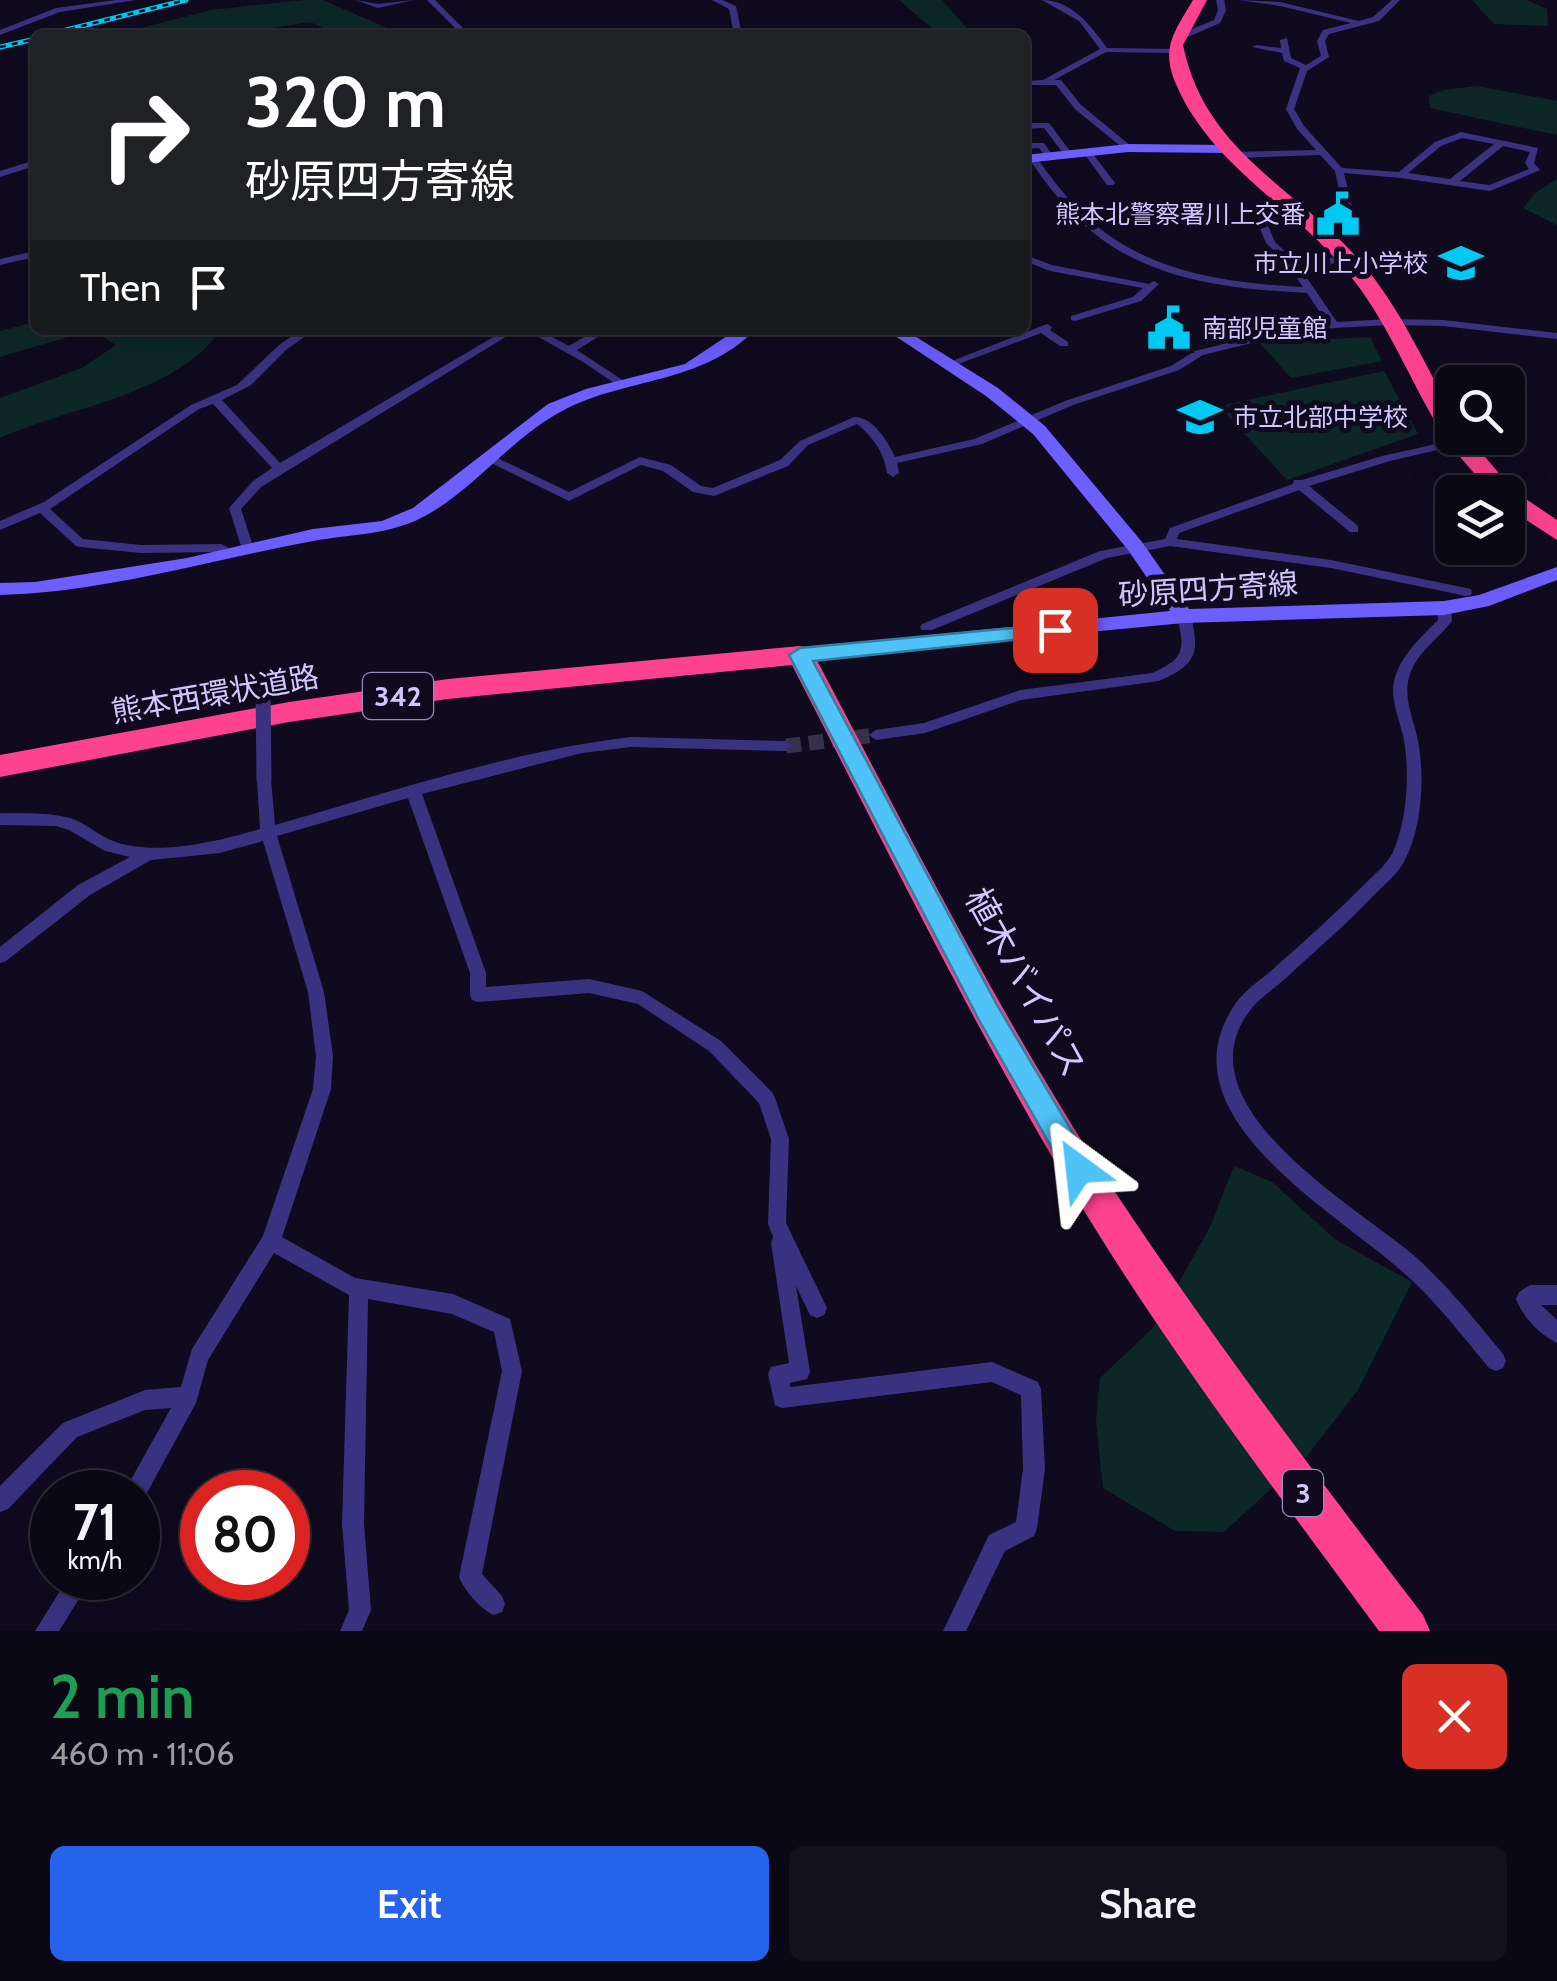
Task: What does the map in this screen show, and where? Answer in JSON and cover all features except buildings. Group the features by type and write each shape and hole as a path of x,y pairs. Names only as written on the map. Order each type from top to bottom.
{"highway":[{"path":"1200,0 1176,45 1183,82 1229,152 1348,260 1435,401"},
{"path":"1471,455 1488,475"},
{"path":"1525,509 1557,532"},
{"name":"熊本西環状道路","path":"0,766 289,712 448,689 800,655"},
{"name":"植木バイパス","path":"800,655 988,1012 1079,1169 1200,1354 1407,1631"}],"street":[{"path":"0,33 60,10 132,0"},
{"path":"359,0 378,6 410,0"},
{"path":"431,0 461,30"},
{"path":"716,0 733,8 737,30"},
{"path":"1046,0 1082,18 1105,50"},
{"path":"1030,83 1047,80 1105,50 1176,45 1217,21 1222,10 1220,0"},
{"path":"1242,0 1280,4 1360,23"},
{"path":"1328,238 1352,226 1339,170 1300,127 1290,109 1306,68 1325,57 1322,41 1326,32 1376,19 1396,0"},
{"path":"1256,47 1285,45 1287,59 1306,68"},
{"path":"1047,80 1058,82 1078,108 1128,148"},
{"path":"1030,126 1046,124 1069,155"},
{"path":"1339,170 1490,188 1534,170 1529,164 1535,150 1457,135 1438,144 1401,175"},
{"path":"1454,181 1501,143"},
{"path":"1030,155 1050,157 1128,148 1323,152"},
{"path":"1088,152 1110,183"},
{"path":"1030,158 1053,191 1101,238 1145,262 1248,289 1308,290"},
{"path":"0,174 30,164"},
{"path":"1295,212 1261,219 1271,243 1291,262 1334,324"},
{"path":"0,262 30,255"},
{"path":"1030,260 1050,268 1151,287"},
{"path":"1291,262 1348,260"},
{"path":"1074,318 1137,299 1167,270"},
{"path":"487,458 568,497 640,461 667,468 698,490 714,492 784,463 804,443 858,420 872,430 893,467 978,442 1027,420 1176,368 1199,354 1334,324 1442,323 1557,336"},
{"path":"1036,330 1064,344"},
{"path":"0,526 42,508 195,406 217,402 246,385 287,340 298,335"},
{"path":"240,552 235,508 256,484 504,335"},
{"path":"541,335 624,385"},
{"path":"570,350 596,335"},
{"path":"0,589 35,588 402,521 554,408 592,393 692,367 740,335"},
{"path":"876,735 925,728 1020,695 1154,678 1175,669 1188,653 1190,641 1184,616 1134,546 1027,420 902,335"},
{"path":"949,364 1023,335"},
{"path":"217,402 279,469"},
{"path":"1170,542 1174,532 1298,483 1435,443"},
{"path":"1298,483 1354,529"},
{"path":"42,508 80,543 240,552"},
{"path":"927,628 1056,573 1134,546 1170,542 1330,564 1466,592"},
{"name":"砂原四方寄線","path":"800,655 1184,616 1444,608 1482,601 1557,573"},
{"path":"1444,608 1445,621 1418,650 1402,675 1399,696 1412,744 1412,808 1397,860 1358,902 1244,1006 1229,1031 1225,1064 1232,1094 1249,1128 1290,1172 1368,1228 1434,1286 1496,1361"},
{"path":"147,1470 188,1396 199,1356 272,1241 305,1148 325,1070 303,938 269,834 262,687"},
{"path":"0,819 56,820 110,847 148,854 220,847 412,790 598,746 631,742 786,746"},
{"path":"412,790 478,973 478,996 590,986 642,998 715,1046 766,1098 780,1140 777,1224 800,1372 778,1374 782,1398 992,1372 1031,1388 1034,1469 1026,1528 997,1543 954,1631"},
{"path":"0,956 84,890 148,854"},
{"path":"777,1224 817,1308"},
{"path":"272,1241 359,1288 453,1304 502,1326 512,1370 470,1577 494,1604"},
{"path":"352,1631 360,1610 352,1524 359,1288"},
{"path":"1557,1296 1530,1295 1526,1299 1528,1307 1557,1333"},
{"path":"0,1501 70,1430 146,1400 188,1396"},
{"path":"46,1631 66,1600"}],"green space":[{"path":"323,0 392,30 328,30 310,22 260,30 133,30 211,10"},
{"path":"899,0 942,0 969,30 934,30"},
{"path":"1472,0 1527,0 1547,9 1548,26 1494,24"},
{"path":"1477,86 1557,101 1557,135 1430,108 1429,96"},
{"path":"1557,179 1557,225 1523,208 1535,193"},
{"path":"30,323 30,335 75,335 0,357 0,331"},
{"path":"101,335 216,335 178,369 150,384 0,438 0,398 82,368 116,345"},
{"path":"1370,337 1382,361 1291,378 1260,343"},
{"path":"1384,371 1418,434 1287,480 1219,406"},
{"path":"1234,1166 1272,1182 1336,1240 1412,1282 1358,1390 1307,1456 1224,1532 1175,1531 1103,1488 1096,1421 1100,1378 1154,1327 1210,1227"}],"tunnel":[{"path":"786,746 876,735"}],"railway":[{"path":"66,30 186,0"},
{"path":"0,47 30,40"}],"place":[{"name":"熊本北警察署川上交番","path":"1338,214"},
{"name":"市立川上小学校","path":"1461,263"},
{"name":"南部児童館","path":"1169,328"},
{"name":"市立北部中学校","path":"1200,417"}],"route":[{"path":"1055,630 800,655 988,1012 1079,1169"}]}
